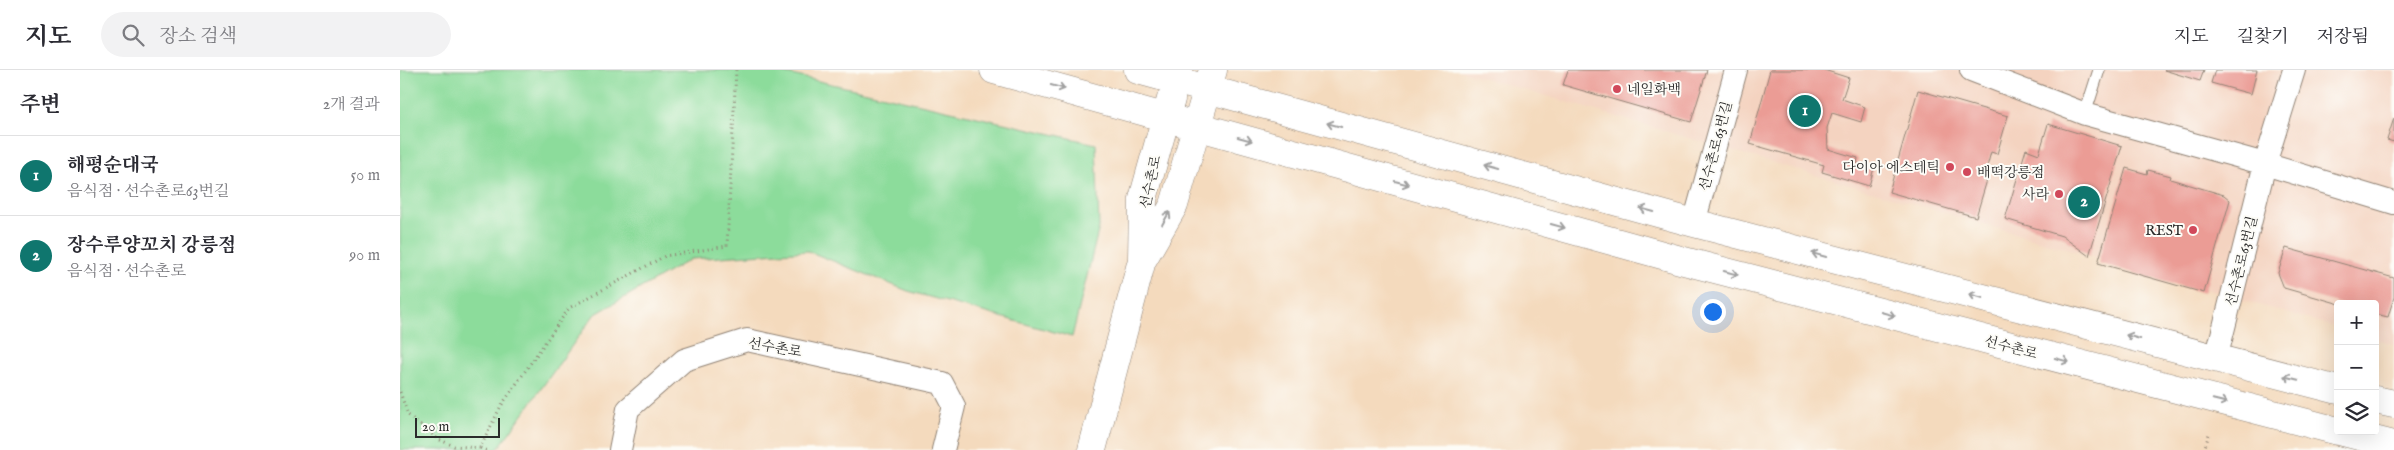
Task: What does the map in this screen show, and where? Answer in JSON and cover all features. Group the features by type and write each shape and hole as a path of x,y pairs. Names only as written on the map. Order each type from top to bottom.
{"street":[{"path":"994,70 1166,117"},
{"path":"1138,70 1210,80 1694,223 2334,389"},
{"name":"선수촌로63번길","path":"1694,223 1736,70"},
{"path":"1971,70 2085,114 2265,164 2394,203"},
{"name":"선수촌로63번길","path":"2216,358 2265,164 2294,70"},
{"name":"선수촌로","path":"1092,450 1142,260 1144,198 1177,75"},
{"path":"1142,260 1174,205 1210,80"},
{"name":"선수촌로","path":"1166,117 1684,261 2334,430"},
{"path":"1684,261 1694,223"},
{"name":"선수촌로","path":"620,450 628,409 684,360 748,340 942,383 954,406 943,450"},
{"path":"2379,401 2394,404"},
{"name":"선수촌로","path":"2355,435 2394,445"}],"lane":[{"path":"2085,114 2099,70"}],"path":[{"path":"480,448 501,406 569,308 664,256 728,246 736,70"},
{"path":"400,392 408,415 438,439 454,446 486,450"},
{"path":"2204,450 2209,434"}],"shaded area":[{"path":"1457,70 2394,70 2394,344 2379,340 2379,300 2334,300 2334,327"}],"green space":[{"path":"400,70 770,70 1096,144 1099,227 1072,337 908,291 808,251 691,259 594,315 497,450 400,450"}],"building":[{"path":"1568,70 1707,70 1691,122 1563,85"},
{"path":"1770,70 1824,70 1849,78 1842,99 1865,107 1861,122 1832,113 1827,128 1828,149 1858,158 1857,163 1874,168 1869,186 1822,172 1824,165 1750,144"},
{"path":"2164,70 2204,70 2200,81"},
{"path":"2215,70 2257,70 2251,94 2211,83"},
{"path":"1918,90 2008,116 1997,154 1991,152 1984,178 1987,180 1976,217 1889,192"},
{"path":"2394,118 2394,142 2387,140"},
{"path":"2048,124 2122,146 2089,256 2062,236 2005,219 2026,149 2039,154"},
{"path":"2126,168 2147,174 2148,170 2171,176 2170,179 2224,195 2230,200 2204,293 2098,263"},
{"path":"2286,248 2394,278 2394,297 2388,317 2379,315 2379,300 2334,300 2334,302 2284,288 2278,273"}],"place":[{"name":"네일화백","path":"1617,89"},
{"name":"해평순대국","path":"1805,111"},
{"name":"다이아 에스테틱","path":"1950,167"},
{"name":"배떡강릉점","path":"1967,172"},
{"name":"사라","path":"2059,194"},
{"name":"장수루양꼬치 강릉점","path":"2084,202"},
{"name":"REST","path":"2193,230"}]}
